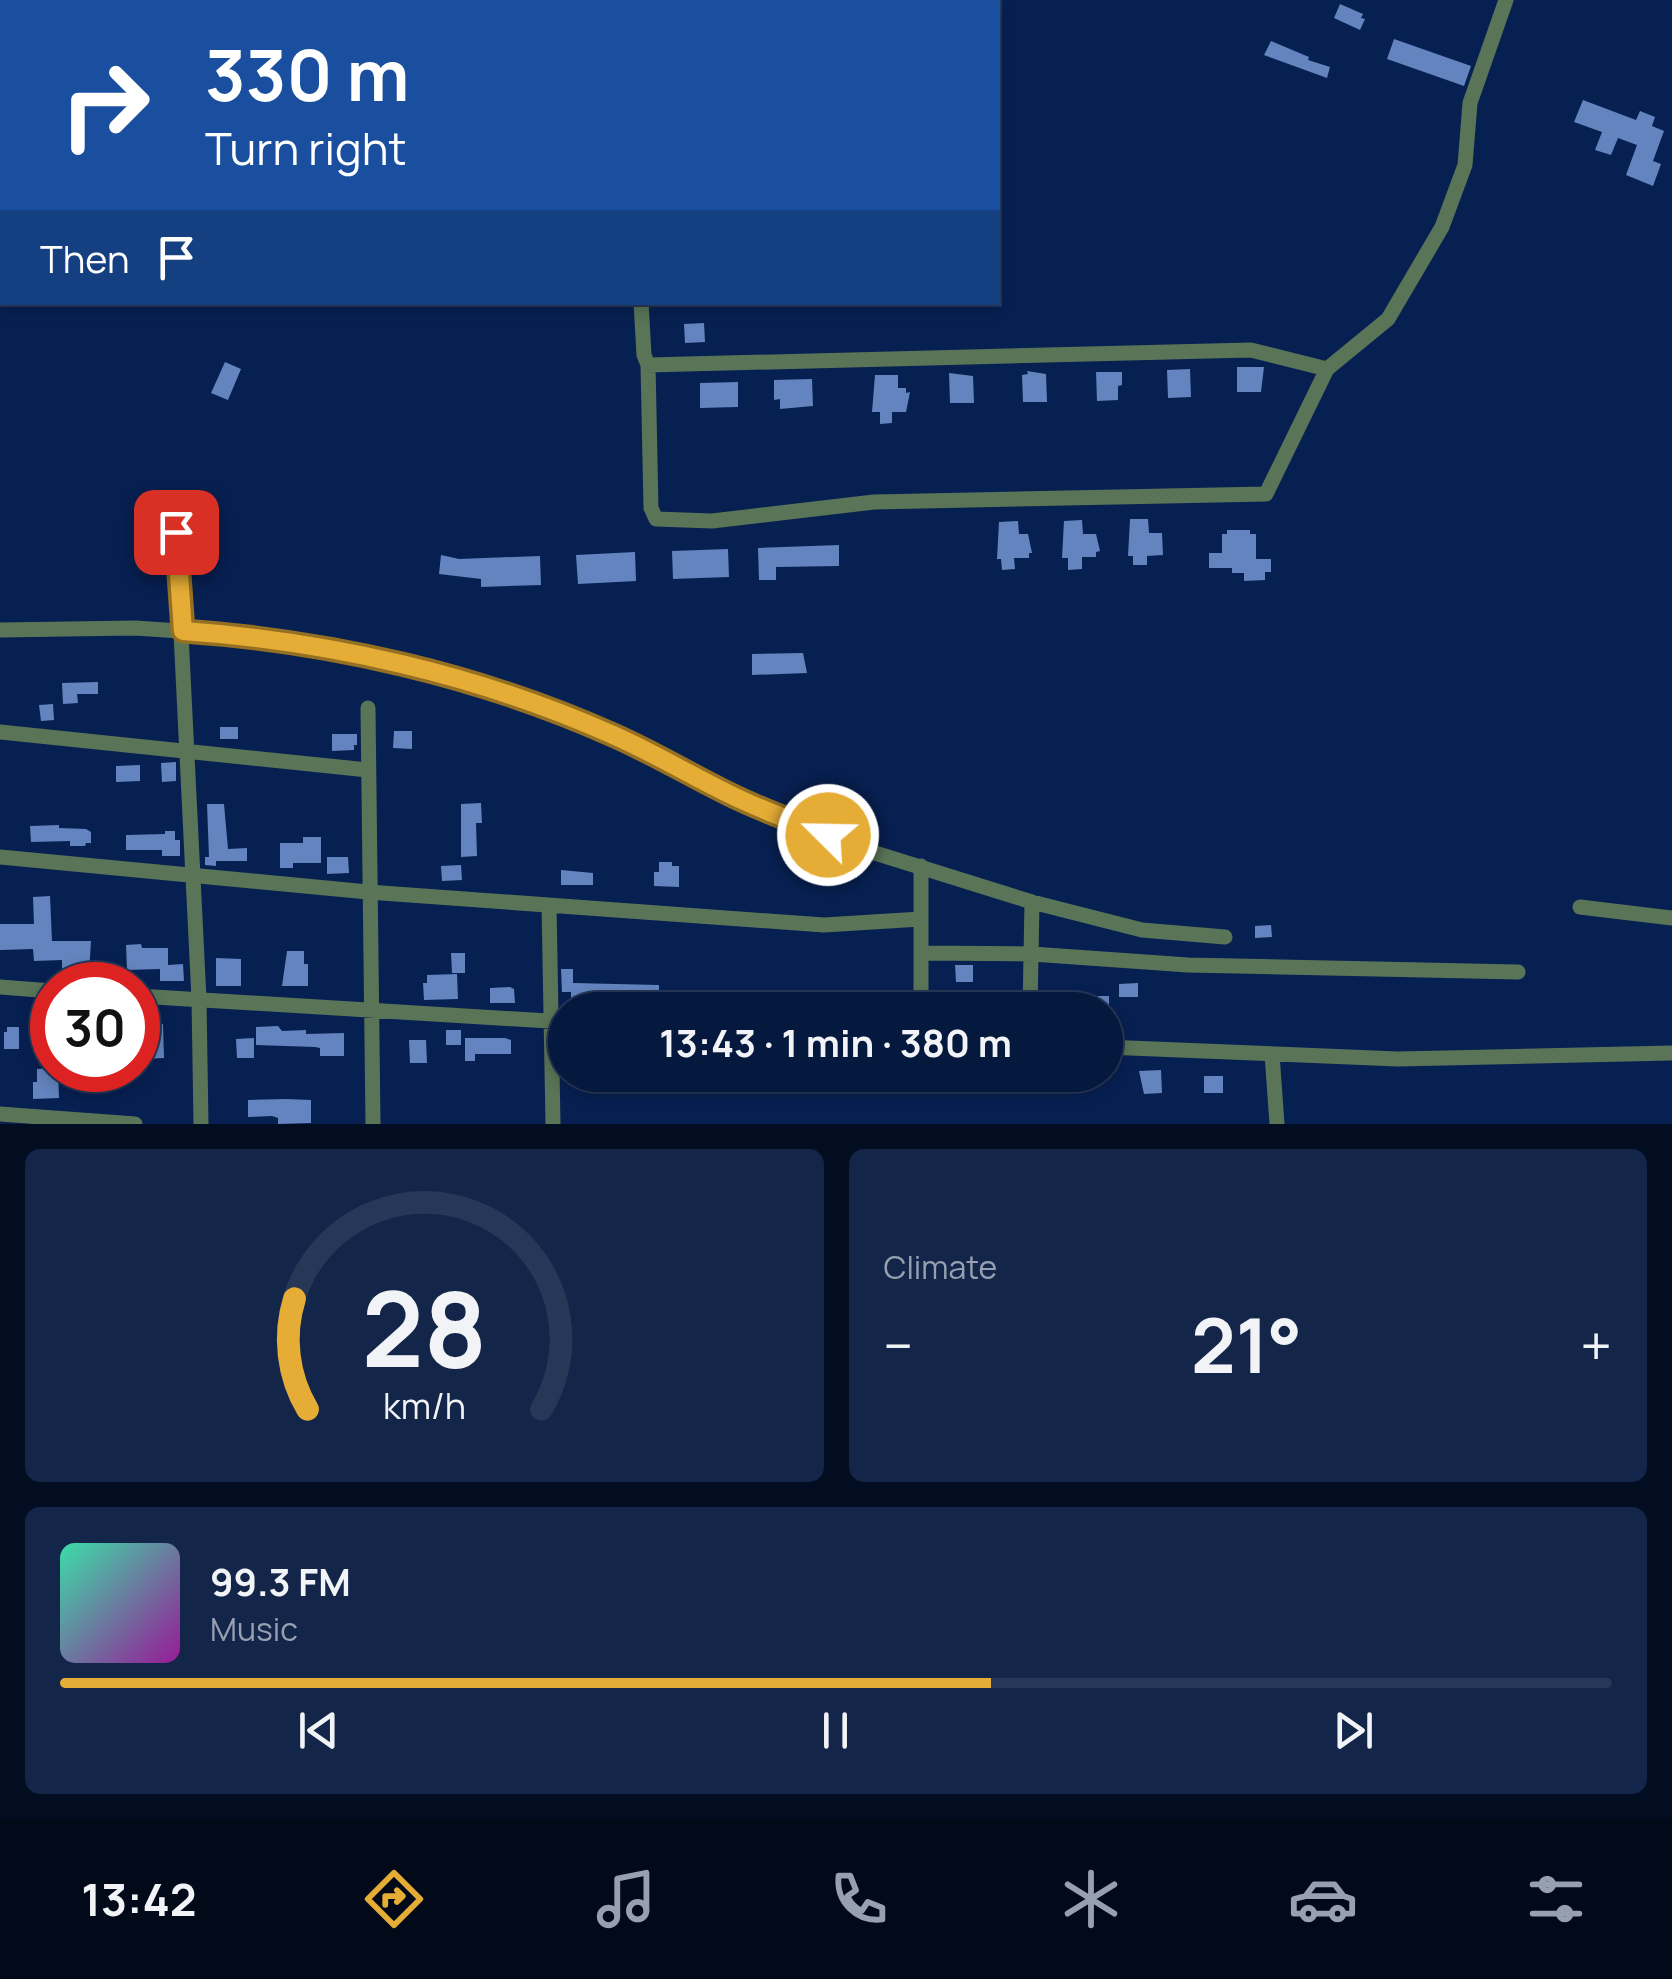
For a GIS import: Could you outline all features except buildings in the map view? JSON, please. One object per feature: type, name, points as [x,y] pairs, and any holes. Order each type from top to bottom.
[{"type":"street","points":[[642,305],[652,508],[656,519],[712,520],[874,502],[1266,494],[1327,369],[1388,319],[1442,227],[1466,165],[1470,103],[1506,0]]},
{"type":"street","points":[[648,366],[1250,350],[1327,369]]},
{"type":"street","points":[[176,532],[202,1124]]},
{"type":"street","points":[[0,630],[135,628],[255,636],[402,664],[516,698],[613,735],[734,796],[841,841],[1032,902],[1142,930],[1225,937]]},
{"type":"street","points":[[368,708],[373,1124]]},
{"type":"street","points":[[0,732],[368,770]]},
{"type":"street","points":[[0,857],[368,892],[824,925],[921,918]]},
{"type":"street","points":[[921,992],[922,866]]},
{"type":"street","points":[[1031,992],[1032,902]]},
{"type":"street","points":[[550,905],[552,992]]},
{"type":"street","points":[[1580,908],[1672,918]]},
{"type":"street","points":[[921,952],[1032,954],[1188,965],[1518,972]]},
{"type":"street","points":[[0,987],[30,989]]},
{"type":"street","points":[[160,997],[548,1021]]},
{"type":"street","points":[[1123,1048],[1398,1059],[1672,1053]]},
{"type":"street","points":[[1272,1054],[1276,1124]]},
{"type":"street","points":[[553,1124],[555,1092]]},
{"type":"street","points":[[0,1114],[136,1124]]},
{"type":"route","points":[[176,532],[183,631],[255,636],[402,664],[516,698],[613,735],[734,796],[828,835]]}]
